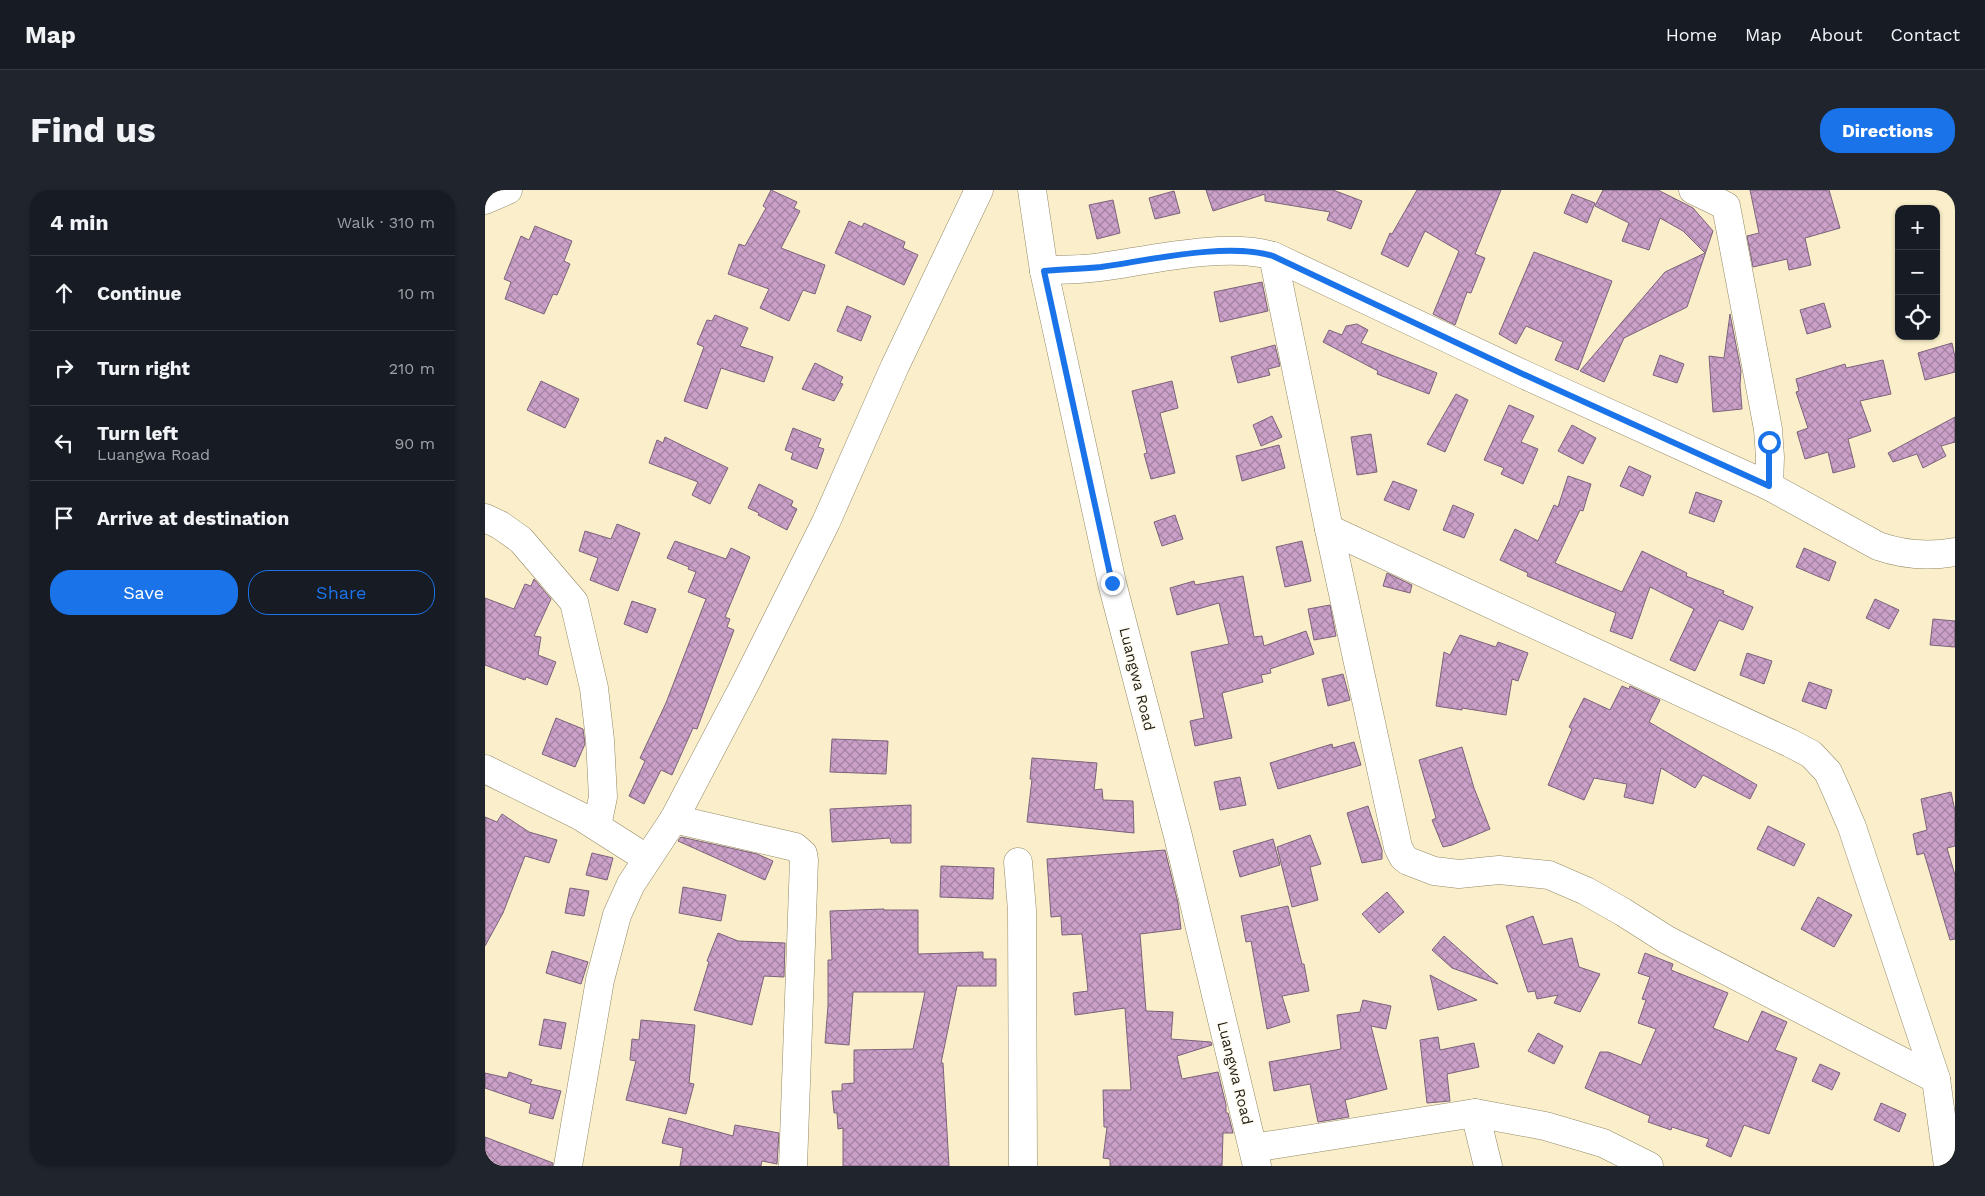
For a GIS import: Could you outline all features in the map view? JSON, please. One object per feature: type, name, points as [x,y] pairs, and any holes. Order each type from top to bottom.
[{"type":"street","points":[[485,200],[508,190]]},
{"type":"street","points":[[568,1166],[600,980],[617,915],[631,884],[646,858],[674,819],[746,682],[825,522],[895,366],[979,190]]},
{"type":"street","name":"Luangwa Road","points":[[1032,190],[1044,271],[1112,583],[1178,836],[1255,1157]]},
{"type":"street","points":[[1693,190],[1724,198],[1768,430],[1770,450],[1769,486]]},
{"type":"street","points":[[1044,271],[1098,267],[1214,252],[1259,252],[1273,256],[1525,375],[1769,486],[1878,546],[1897,552],[1918,555],[1937,555],[1955,552]]},
{"type":"street","points":[[1273,256],[1329,529],[1398,846],[1403,857],[1419,867],[1449,874],[1499,870],[1549,875],[1587,891],[1667,940],[1936,1079]]},
{"type":"street","points":[[485,518],[500,525],[521,540],[574,602],[594,688],[601,740],[603,797],[597,826]]},
{"type":"street","points":[[1329,529],[1811,754],[1828,772],[1852,827],[1936,1079],[1948,1166]]},
{"type":"street","points":[[485,769],[580,816],[646,858]]},
{"type":"street","points":[[674,819],[795,847],[803,854],[793,1166]]},
{"type":"street","points":[[1018,862],[1022,910],[1023,1166]]},
{"type":"street","points":[[1255,1157],[1475,1113],[1545,1126],[1603,1143],[1649,1166]]},
{"type":"street","points":[[1475,1113],[1488,1166]]},
{"type":"building","points":[[771,190],[797,202],[794,208],[800,211],[781,248],[825,265],[815,294],[803,290],[789,321],[760,308],[769,289],[728,274],[739,244],[745,246],[766,208],[763,206]]},
{"type":"building","points":[[1206,190],[1333,190],[1362,201],[1351,229],[1327,220],[1330,212],[1265,201],[1265,194],[1213,211]]},
{"type":"building","points":[[1417,190],[1501,190],[1475,254],[1485,258],[1471,293],[1467,292],[1455,325],[1433,314],[1459,251],[1425,231],[1408,267],[1381,254],[1390,233],[1392,234]]},
{"type":"building","points":[[1603,190],[1658,190],[1693,208],[1713,231],[1687,307],[1624,338],[1604,382],[1580,371],[1665,272],[1705,253],[1683,231],[1660,218],[1649,250],[1622,241],[1629,223],[1595,206]]},
{"type":"building","points":[[1750,190],[1829,190],[1840,228],[1805,238],[1811,265],[1789,270],[1787,259],[1753,267],[1747,236],[1759,233]]},
{"type":"building","points":[[1174,191],[1180,213],[1155,219],[1149,198]]},
{"type":"building","points":[[1572,194],[1595,203],[1587,223],[1564,213]]},
{"type":"building","points":[[1113,200],[1120,233],[1097,239],[1089,205]]},
{"type":"building","points":[[849,221],[862,227],[864,223],[905,242],[903,248],[918,255],[904,285],[835,253]]},
{"type":"building","points":[[535,226],[572,241],[564,261],[570,264],[557,295],[553,294],[544,314],[505,299],[511,282],[504,279],[521,236],[529,240]]},
{"type":"building","points":[[1534,252],[1612,281],[1578,370],[1555,360],[1563,342],[1526,326],[1516,344],[1499,334]]},
{"type":"building","points":[[1262,282],[1268,311],[1220,322],[1214,292]]},
{"type":"building","points":[[1824,303],[1831,327],[1807,334],[1800,310]]},
{"type":"building","points":[[847,306],[871,316],[861,341],[837,331]]},
{"type":"building","points":[[1730,314],[1741,371],[1742,409],[1713,412],[1709,356],[1724,358]]},
{"type":"building","points":[[715,315],[748,328],[740,346],[773,357],[764,382],[721,368],[707,409],[684,401],[704,347],[697,344],[707,320],[712,321]]},
{"type":"building","points":[[1357,324],[1368,330],[1361,343],[1437,373],[1429,394],[1377,374],[1378,371],[1323,342],[1329,330],[1342,335],[1346,326]]},
{"type":"building","points":[[1952,343],[1955,357],[1955,372],[1925,380],[1918,353]]},
{"type":"building","points":[[1275,345],[1280,366],[1268,369],[1270,375],[1238,383],[1231,357]]},
{"type":"building","points":[[1660,355],[1684,364],[1677,383],[1653,375]]},
{"type":"building","points":[[1883,360],[1891,394],[1860,401],[1871,431],[1848,439],[1855,467],[1833,473],[1828,452],[1805,459],[1797,432],[1808,428],[1796,392],[1799,391],[1796,379],[1845,364],[1846,368]]},
{"type":"building","points":[[815,363],[843,377],[840,383],[843,384],[834,401],[802,389]]},
{"type":"building","points":[[541,381],[579,399],[565,428],[527,410]]},
{"type":"building","points":[[1172,381],[1178,408],[1160,413],[1175,473],[1151,479],[1144,454],[1147,453],[1132,391]]},
{"type":"building","points":[[1456,394],[1468,400],[1445,452],[1427,444]]},
{"type":"building","points":[[1509,405],[1534,416],[1521,442],[1538,449],[1523,484],[1501,474],[1504,468],[1484,460]]},
{"type":"building","points":[[1272,416],[1282,437],[1261,446],[1253,425]]},
{"type":"building","points":[[1955,417],[1955,442],[1941,446],[1946,456],[1923,468],[1917,454],[1893,462],[1888,453]]},
{"type":"building","points":[[1572,425],[1596,438],[1583,464],[1558,451]]},
{"type":"building","points":[[793,428],[821,439],[818,447],[824,449],[817,469],[791,459],[793,453],[785,450]]},
{"type":"building","points":[[1371,434],[1377,472],[1357,475],[1351,437]]},
{"type":"building","points":[[665,437],[728,468],[710,504],[692,495],[698,482],[649,463],[657,440],[663,443]]},
{"type":"building","points":[[1279,445],[1285,468],[1242,481],[1236,456]]},
{"type":"building","points":[[1629,466],[1651,476],[1643,496],[1620,486]]},
{"type":"building","points":[[1568,476],[1591,484],[1583,511],[1580,510],[1555,563],[1622,592],[1642,551],[1687,573],[1686,576],[1724,591],[1723,594],[1753,607],[1743,630],[1719,620],[1695,671],[1670,660],[1694,609],[1650,587],[1632,639],[1610,631],[1616,613],[1527,576],[1528,573],[1500,560],[1515,529],[1538,541],[1554,505],[1558,507]]},
{"type":"building","points":[[1393,481],[1417,490],[1409,510],[1384,500]]},
{"type":"building","points":[[759,484],[793,501],[791,506],[797,509],[787,530],[748,508]]},
{"type":"building","points":[[1696,492],[1722,501],[1714,522],[1689,513]]},
{"type":"building","points":[[1453,505],[1474,514],[1464,538],[1443,530]]},
{"type":"building","points":[[1175,515],[1183,539],[1162,546],[1154,522]]},
{"type":"building","points":[[617,524],[640,533],[618,591],[590,580],[598,558],[579,551],[585,531],[611,539]]},
{"type":"building","points":[[675,541],[726,559],[731,548],[750,557],[725,617],[730,619],[727,627],[734,630],[697,729],[693,728],[672,775],[661,770],[644,804],[629,796],[645,761],[640,758],[666,703],[706,599],[688,592],[696,572],[667,558]]},
{"type":"building","points":[[1302,541],[1311,581],[1285,587],[1276,547]]},
{"type":"building","points":[[1804,548],[1836,562],[1829,581],[1796,567]]},
{"type":"building","points":[[1387,573],[1412,585],[1410,593],[1383,586]]},
{"type":"building","points":[[1243,576],[1254,637],[1262,636],[1264,646],[1306,631],[1314,654],[1270,669],[1271,673],[1261,675],[1263,682],[1222,693],[1232,738],[1195,746],[1190,721],[1204,718],[1191,652],[1229,644],[1219,603],[1177,615],[1170,588],[1194,581],[1195,585]]},
{"type":"building","points":[[534,579],[551,599],[534,636],[541,637],[538,655],[556,662],[547,685],[526,677],[525,680],[485,665],[485,598],[514,609],[525,584],[531,586]]},
{"type":"building","points":[[1875,599],[1899,610],[1889,629],[1866,618]]},
{"type":"building","points":[[632,601],[656,609],[647,633],[624,624]]},
{"type":"building","points":[[1330,605],[1336,636],[1314,640],[1308,609]]},
{"type":"building","points":[[1933,619],[1955,621],[1955,647],[1930,645]]},
{"type":"building","points":[[1460,635],[1496,647],[1498,642],[1528,653],[1518,681],[1512,679],[1506,715],[1436,706],[1444,652],[1450,655]]},
{"type":"building","points":[[1747,653],[1772,661],[1764,684],[1740,675]]},
{"type":"building","points":[[1343,674],[1350,700],[1328,706],[1322,679]]},
{"type":"building","points":[[1809,682],[1832,690],[1826,709],[1802,701]]},
{"type":"building","points":[[1622,686],[1629,689],[1630,686],[1660,700],[1649,722],[1757,785],[1750,799],[1703,775],[1695,788],[1661,768],[1653,804],[1624,797],[1627,784],[1594,778],[1584,800],[1548,785],[1572,729],[1569,727],[1584,698],[1610,710]]},
{"type":"building","points":[[556,718],[583,729],[585,744],[575,767],[542,754]]},
{"type":"building","points":[[832,739],[888,741],[886,774],[830,772]]},
{"type":"building","points":[[1354,742],[1361,765],[1278,789],[1270,763],[1332,744],[1333,748]]},
{"type":"building","points":[[1462,747],[1474,788],[1490,829],[1443,847],[1432,820],[1436,818],[1419,760]]},
{"type":"building","points":[[1032,758],[1097,763],[1094,790],[1102,789],[1103,800],[1133,801],[1134,833],[1027,822],[1032,779],[1030,779]]},
{"type":"building","points":[[1240,777],[1246,805],[1220,810],[1214,782]]},
{"type":"building","points":[[1951,792],[1955,811],[1955,846],[1947,848],[1955,875],[1955,939],[1950,940],[1924,853],[1917,855],[1913,834],[1927,830],[1921,799]]},
{"type":"building","points":[[911,805],[911,843],[891,843],[890,838],[832,842],[830,809]]},
{"type":"building","points":[[1368,806],[1382,850],[1382,859],[1362,863],[1347,813]]},
{"type":"building","points":[[502,814],[529,832],[557,840],[549,863],[525,856],[503,913],[485,946],[485,817],[497,822]]},
{"type":"building","points":[[1768,826],[1805,844],[1794,866],[1757,849]]},
{"type":"building","points":[[1310,835],[1321,864],[1310,867],[1318,900],[1292,907],[1277,847]]},
{"type":"building","points":[[681,837],[757,854],[773,861],[765,880],[678,841]]},
{"type":"building","points":[[1273,839],[1280,865],[1240,877],[1233,851]]},
{"type":"building","points":[[1165,850],[1178,903],[1181,929],[1140,934],[1146,1011],[1173,1012],[1171,1039],[1211,1042],[1212,1045],[1177,1056],[1182,1079],[1218,1072],[1226,1105],[1226,1113],[1228,1113],[1233,1133],[1223,1133],[1222,1166],[1110,1166],[1110,1159],[1103,1158],[1107,1127],[1104,1127],[1103,1090],[1131,1090],[1125,1008],[1075,1015],[1073,993],[1088,991],[1082,934],[1062,935],[1061,916],[1051,917],[1047,859]]},
{"type":"building","points":[[592,853],[613,858],[607,880],[586,875]]},
{"type":"building","points":[[941,866],[994,868],[993,899],[940,897]]},
{"type":"building","points":[[683,887],[726,895],[721,921],[679,913]]},
{"type":"building","points":[[570,888],[589,891],[584,916],[565,913]]},
{"type":"building","points":[[1387,892],[1404,912],[1379,933],[1362,914]]},
{"type":"building","points":[[1818,897],[1852,915],[1834,947],[1801,929]]},
{"type":"building","points":[[1288,906],[1302,964],[1304,964],[1309,991],[1282,996],[1290,1022],[1267,1029],[1251,941],[1246,942],[1241,916]]},
{"type":"building","points":[[918,910],[918,954],[983,952],[983,959],[996,959],[996,986],[957,986],[941,1063],[943,1063],[949,1166],[843,1166],[843,1128],[838,1129],[837,1113],[834,1113],[832,1091],[842,1091],[842,1084],[854,1083],[854,1050],[913,1049],[925,992],[853,992],[849,1045],[825,1043],[828,1006],[828,960],[832,960],[830,911]]},
{"type":"building","points":[[1533,916],[1543,945],[1572,938],[1579,967],[1600,974],[1580,1012],[1554,1003],[1558,995],[1537,999],[1535,991],[1528,992],[1506,926]]},
{"type":"building","points":[[718,933],[738,941],[785,943],[784,977],[764,976],[752,1025],[694,1010],[709,962],[707,961]]},
{"type":"building","points":[[1444,936],[1498,984],[1452,968],[1432,950]]},
{"type":"building","points":[[552,951],[588,962],[581,984],[546,973]]},
{"type":"building","points":[[1645,953],[1673,964],[1671,970],[1728,993],[1713,1028],[1748,1042],[1762,1011],[1787,1022],[1775,1050],[1797,1058],[1769,1134],[1744,1125],[1731,1157],[1706,1146],[1709,1139],[1672,1127],[1671,1130],[1648,1122],[1650,1116],[1585,1088],[1600,1052],[1608,1052],[1641,1065],[1656,1029],[1638,1023],[1646,1000],[1642,999],[1650,977],[1638,973]]},
{"type":"building","points":[[1430,975],[1477,1000],[1438,1010]]},
{"type":"building","points":[[1363,1000],[1391,1006],[1386,1029],[1371,1026],[1387,1089],[1345,1100],[1349,1117],[1318,1122],[1310,1084],[1274,1091],[1269,1062],[1341,1049],[1337,1015],[1360,1012]]},
{"type":"building","points":[[544,1019],[566,1023],[561,1049],[539,1045]]},
{"type":"building","points":[[641,1020],[695,1025],[689,1083],[694,1084],[686,1114],[626,1100],[636,1061],[630,1060],[632,1039],[639,1040]]},
{"type":"building","points":[[1538,1033],[1563,1046],[1554,1064],[1528,1051]]},
{"type":"building","points":[[1438,1037],[1440,1050],[1474,1043],[1479,1067],[1447,1074],[1450,1101],[1427,1103],[1420,1040]]},
{"type":"building","points":[[1820,1064],[1840,1073],[1832,1090],[1812,1081]]},
{"type":"building","points":[[509,1072],[532,1080],[530,1084],[561,1091],[553,1119],[529,1113],[531,1104],[485,1088],[485,1073],[507,1078]]},
{"type":"building","points":[[1881,1103],[1906,1114],[1899,1132],[1874,1120]]},
{"type":"building","points":[[669,1118],[733,1136],[735,1125],[779,1133],[777,1164],[762,1161],[761,1166],[680,1166],[683,1148],[662,1143]]},
{"type":"building","points":[[485,1137],[553,1163],[553,1166],[485,1166]]},
{"type":"route","points":[[1112,583],[1044,271],[1098,267],[1214,252],[1259,252],[1273,256],[1525,375],[1769,486],[1769,442]]}]
